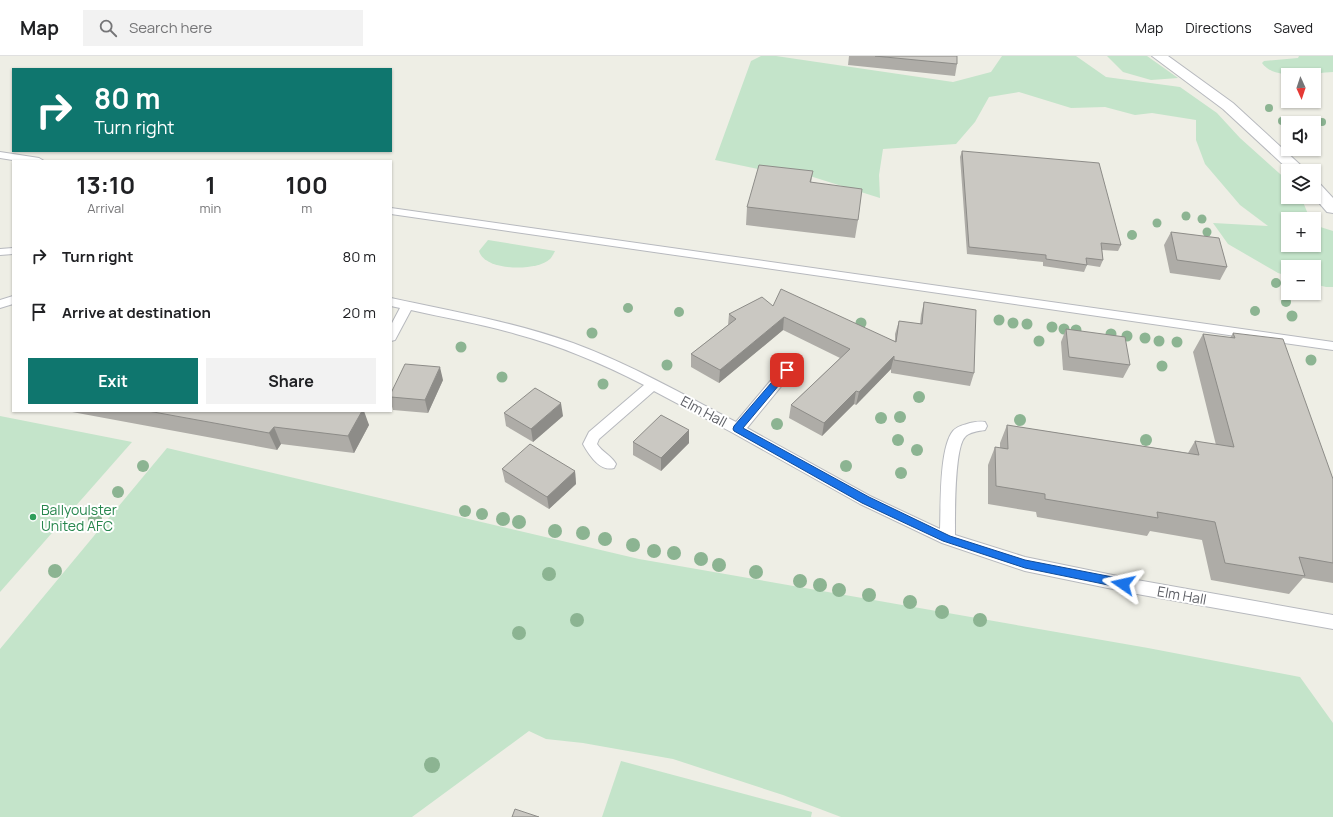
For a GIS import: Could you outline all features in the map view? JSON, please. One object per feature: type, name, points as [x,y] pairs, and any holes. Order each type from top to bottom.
[{"type":"street","points":[[1159,56],[1228,106],[1291,164]]},
{"type":"street","points":[[1321,195],[1333,208]]},
{"type":"lane","points":[[0,155],[32,160]]},
{"type":"lane","points":[[392,211],[1333,346]]},
{"type":"lane","points":[[0,252],[12,251]]},
{"type":"lane","points":[[0,304],[12,300]]},
{"type":"lane","name":"Elm Hall","points":[[392,302],[518,330],[568,346],[616,364],[738,429],[865,500],[947,539],[1025,564],[1333,622]]},
{"type":"lane","points":[[392,335],[408,305]]},
{"type":"lane","points":[[738,429],[787,370]]},
{"type":"lane","points":[[610,464],[595,452],[590,444],[594,436],[654,384]]},
{"type":"lane","points":[[947,539],[951,463],[954,442],[958,434],[967,429],[980,426]]},
{"type":"green space","points":[[761,56],[776,56],[953,82],[991,72],[1002,56],[1076,56],[1106,77],[1180,87],[1217,113],[1240,138],[1281,175],[1281,204],[1304,204],[1307,212],[1281,212],[1281,252],[1321,252],[1321,227],[1333,231],[1333,287],[1321,286],[1321,260],[1281,260],[1281,274],[1228,244],[1213,223],[1268,226],[1240,205],[1205,164],[1196,140],[1196,120],[1152,113],[1135,115],[1105,107],[1071,108],[1019,92],[989,97],[975,122],[956,144],[883,149],[879,175],[880,198],[813,177],[786,175],[715,160],[751,61]]},
{"type":"green space","points":[[1107,56],[1147,56],[1178,78],[1151,80],[1123,72]]},
{"type":"green space","points":[[1299,56],[1333,56],[1333,72],[1321,73],[1321,68],[1281,68],[1281,73],[1268,69],[1262,63],[1264,61],[1298,58]]},
{"type":"green space","points":[[488,240],[555,251],[550,259],[534,266],[500,266],[490,263],[483,258],[479,251]]},
{"type":"green space","name":"Ballyoulster United AFC","points":[[0,416],[132,442],[0,592]]},
{"type":"green space","points":[[167,448],[639,559],[1148,648],[1300,677],[1333,723],[1333,817],[841,817],[783,795],[673,759],[583,743],[546,739],[529,731],[412,817],[0,817],[0,649]]},
{"type":"green space","points":[[621,761],[812,812],[811,817],[602,817]]},
{"type":"building","points":[[875,56],[957,56],[957,64]]},
{"type":"building","points":[[962,151],[1099,163],[1121,245],[1101,243],[1103,260],[1086,258],[1087,265],[1046,259],[1046,255],[969,247]]},
{"type":"building","points":[[759,165],[813,171],[810,182],[862,189],[858,220],[747,207]]},
{"type":"building","points":[[1171,232],[1219,238],[1227,267],[1177,260]]},
{"type":"building","points":[[781,289],[896,342],[899,321],[922,324],[924,302],[976,310],[974,373],[894,360],[894,356],[859,392],[856,391],[824,423],[791,405],[850,349],[784,317],[720,370],[691,354],[736,319],[729,314],[762,297],[773,306]]},
{"type":"building","points":[[1066,329],[1125,337],[1130,365],[1069,357]]},
{"type":"building","points":[[1233,333],[1283,339],[1333,479],[1333,563],[1299,557],[1305,576],[1225,563],[1215,522],[1157,512],[1158,518],[1045,499],[1045,494],[996,486],[995,447],[1008,449],[1007,425],[1199,455],[1195,441],[1234,447],[1203,334],[1235,338]]},
{"type":"building","points":[[405,364],[440,367],[425,400],[392,397],[392,391]]},
{"type":"building","points":[[535,388],[561,403],[531,429],[504,413]]},
{"type":"building","points":[[154,412],[361,412],[348,436],[274,427],[269,433]]},
{"type":"building","points":[[661,415],[689,430],[661,458],[633,442]]},
{"type":"building","points":[[530,444],[575,471],[547,497],[502,469]]},
{"type":"building","points":[[515,809],[539,817],[512,817]]},
{"type":"place","name":"Ballyoulster United AFC","points":[[33,517]]},
{"type":"route","points":[[787,370],[738,429],[865,500],[947,539],[1025,564],[1123,584]]}]
